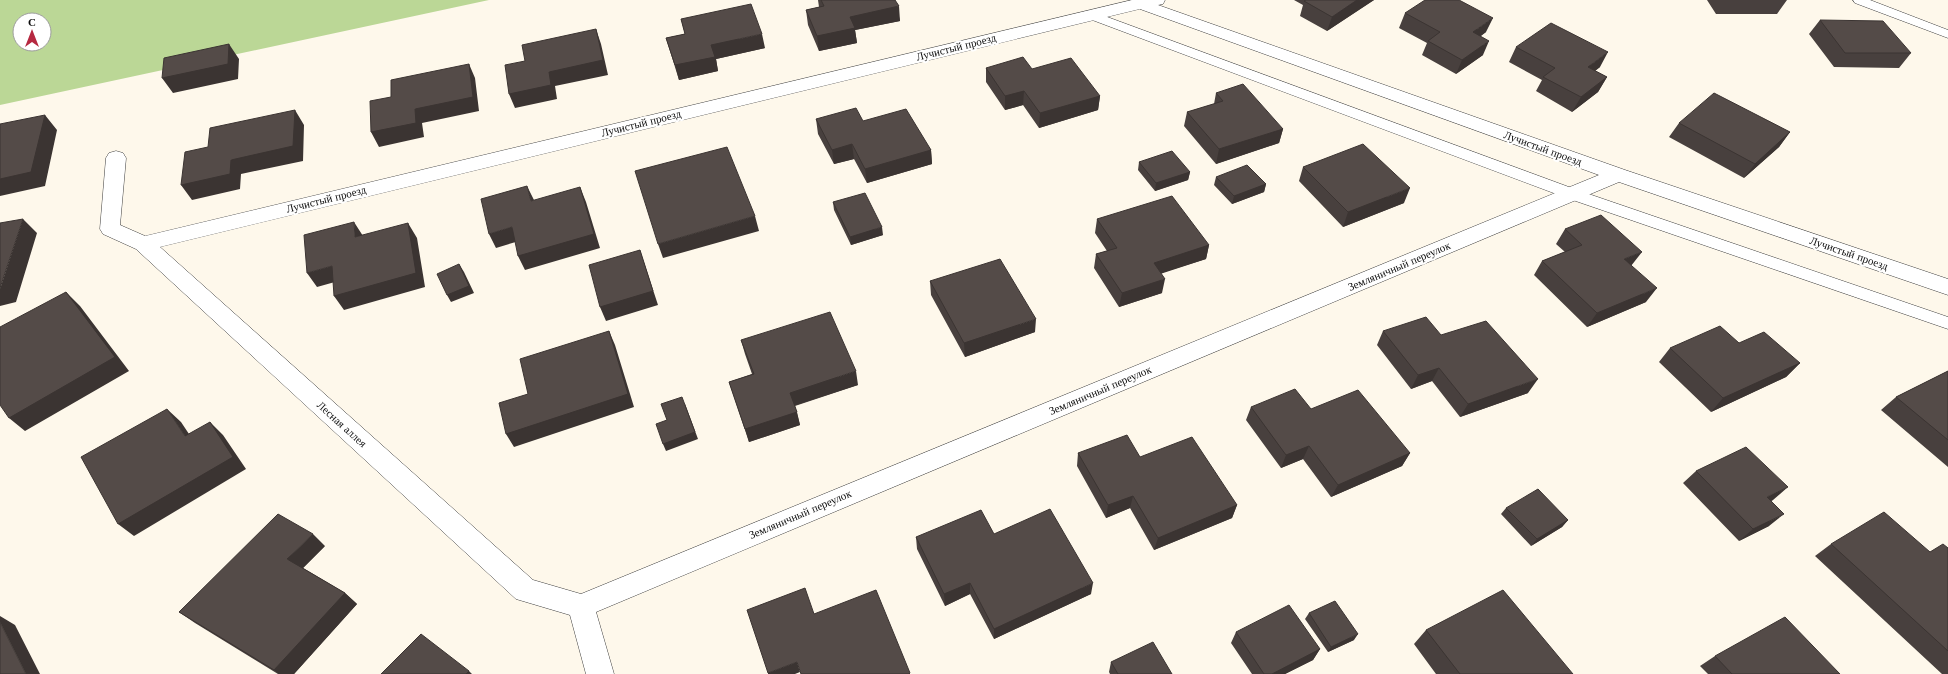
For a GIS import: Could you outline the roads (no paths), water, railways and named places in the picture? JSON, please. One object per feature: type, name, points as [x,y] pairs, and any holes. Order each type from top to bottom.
[{"type":"street","name":"Лучистый проезд","points":[[143,244],[1091,15],[1142,1],[1618,175],[1948,287]]},
{"type":"street","name":"Лесная аллея","points":[[116,158],[110,229],[143,244],[525,590],[581,606]]},
{"type":"street","name":"Земляничный переулок","points":[[581,606],[1618,175]]},
{"type":"street","points":[[581,606],[600,674]]},
{"type":"lane","points":[[1859,0],[1948,34]]},
{"type":"lane","points":[[1091,15],[1572,194],[1948,323]]}]
